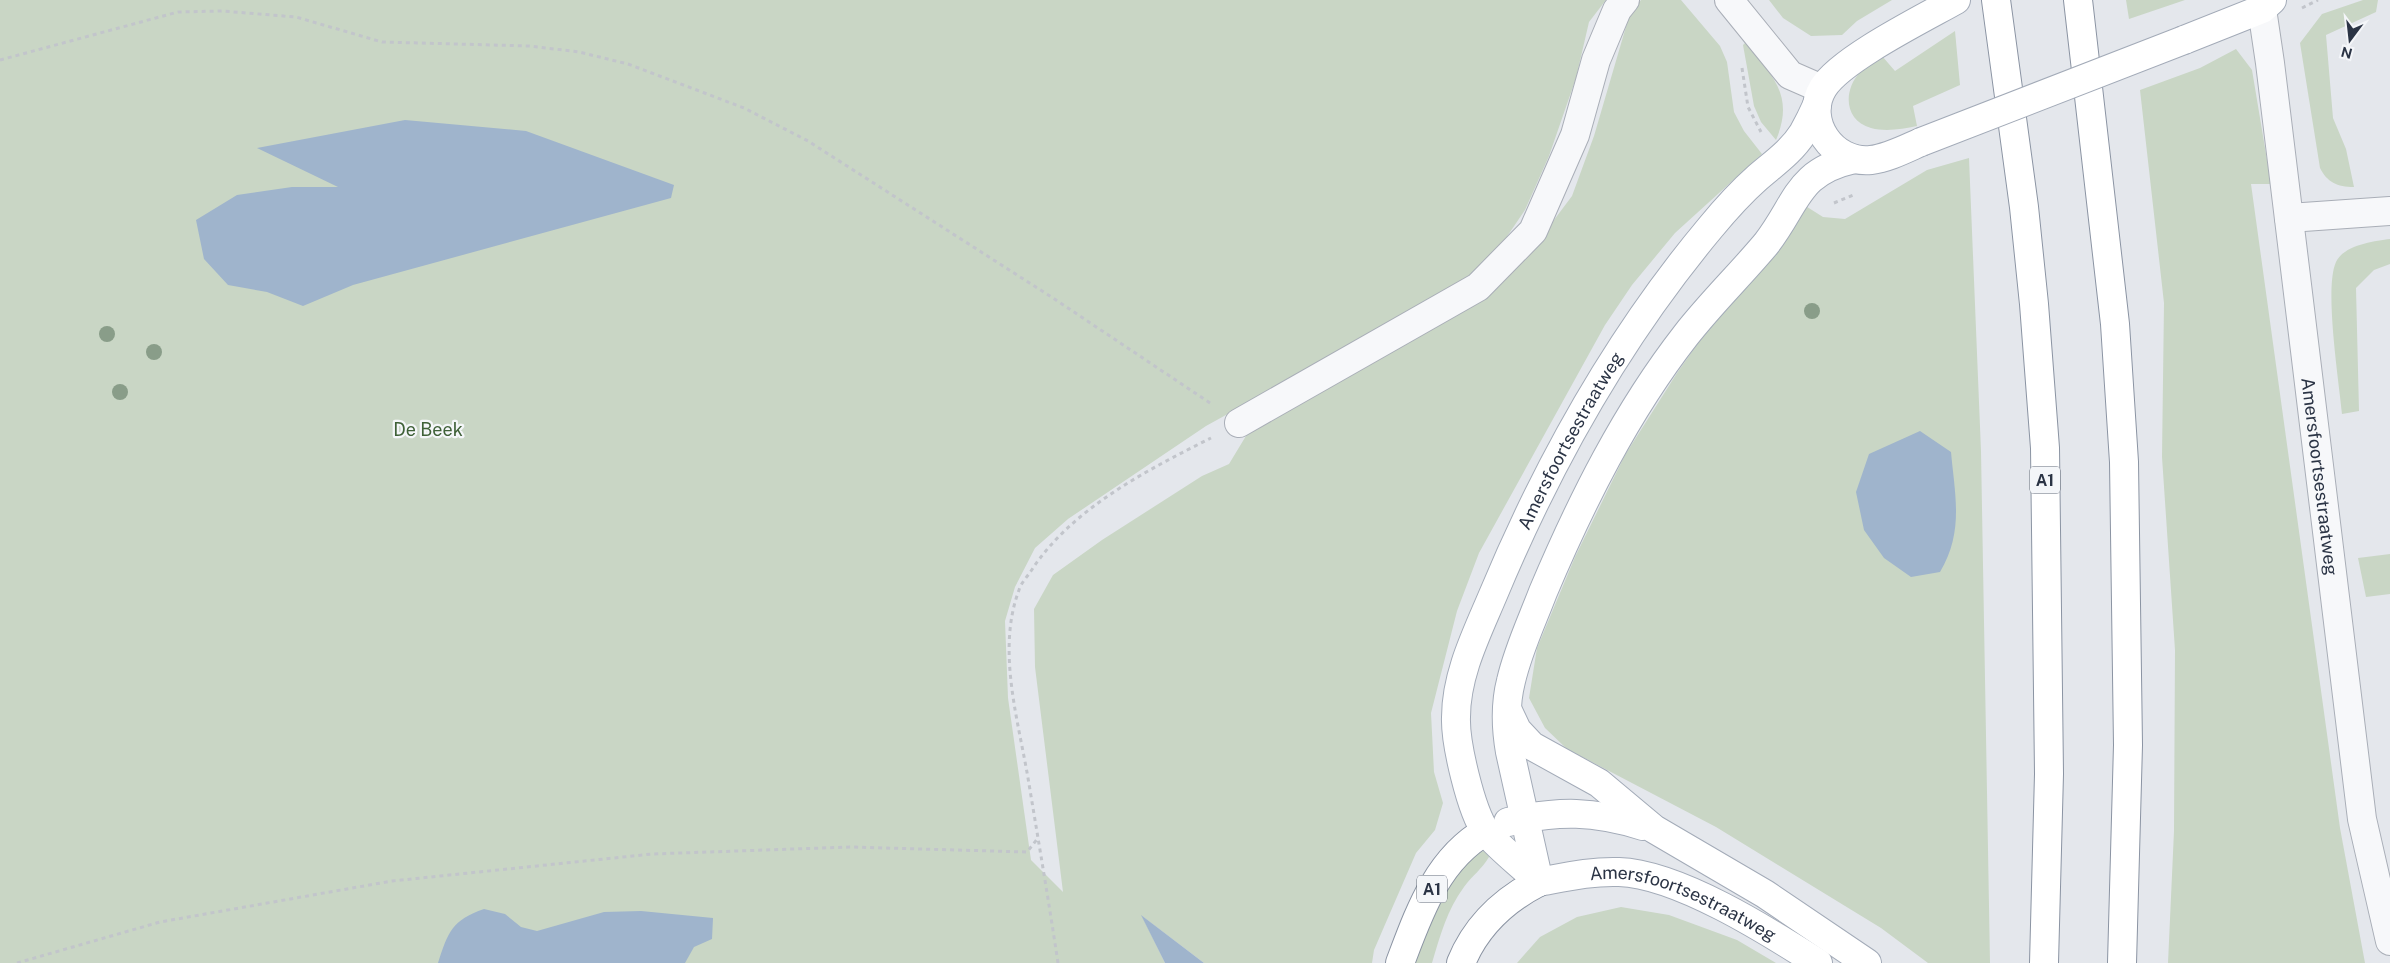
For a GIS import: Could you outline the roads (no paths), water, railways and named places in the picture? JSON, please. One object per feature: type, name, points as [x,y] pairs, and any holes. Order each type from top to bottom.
[{"type":"main road","name":"Amersfoortsestraatweg","points":[[1818,963],[1698,895],[1660,880],[1620,872],[1579,874],[1540,882],[1486,831],[1469,791],[1460,755],[1456,717],[1468,657],[1516,540],[1572,431],[1614,357],[1710,227],[1756,178],[1782,158],[1802,134],[1820,97],[1840,71],[1906,28],[1956,0]]},
{"type":"main road","name":"A1","points":[[1996,0],[2024,206],[2045,448],[2049,774],[2044,963]]},
{"type":"main road","points":[[2078,0],[2115,324],[2124,462],[2128,745],[2122,963]]},
{"type":"main road","points":[[1820,97],[1819,127],[1824,137],[1840,153],[1854,159],[1870,160],[1899,152],[2184,40],[2267,5]]},
{"type":"main road","points":[[1462,963],[1467,950],[1483,925],[1509,900],[1540,882],[1507,733],[1510,682],[1528,630],[1569,533],[1621,432],[1686,335],[1767,242],[1803,185],[1826,168],[1854,159]]},
{"type":"main road","name":"Amersfoortsestraatweg","points":[[1508,710],[1517,730],[1532,746],[1599,783],[1654,830],[1765,894],[1866,963]]},
{"type":"main road","name":"Amersfoortsestraatweg","points":[[1486,831],[1502,824],[1525,818],[1561,814],[1610,816],[1654,830]]},
{"type":"main road","name":"A1","points":[[1400,963],[1422,906],[1450,860],[1473,838],[1486,831]]},
{"type":"street","points":[[1239,423],[1478,287],[1533,231],[1575,135],[1596,60],[1616,10],[1625,0]]},
{"type":"street","points":[[1729,0],[1790,75],[1820,97]]},
{"type":"street","name":"Amersfoortsestraatweg","points":[[2267,5],[2289,218],[2362,819],[2390,941]]},
{"type":"street","points":[[2289,218],[2390,211]]},
{"type":"water","points":[[405,120],[526,131],[674,185],[671,198],[353,285],[303,306],[267,292],[228,285],[204,259],[196,220],[237,195],[292,187],[338,187],[257,148]]},
{"type":"water","points":[[1920,431],[1951,452],[1956,514],[1952,543],[1948,557],[1940,572],[1911,577],[1884,558],[1864,530],[1856,492],[1869,454]]},
{"type":"water","points":[[484,909],[505,914],[521,927],[537,931],[604,912],[641,911],[713,918],[712,939],[694,947],[685,963],[438,963],[449,935],[458,923],[473,913]]},
{"type":"water","points":[[1141,915],[1204,963],[1165,963]]},
{"type":"park label","name":"De Beek","points":[[428,429]]}]
